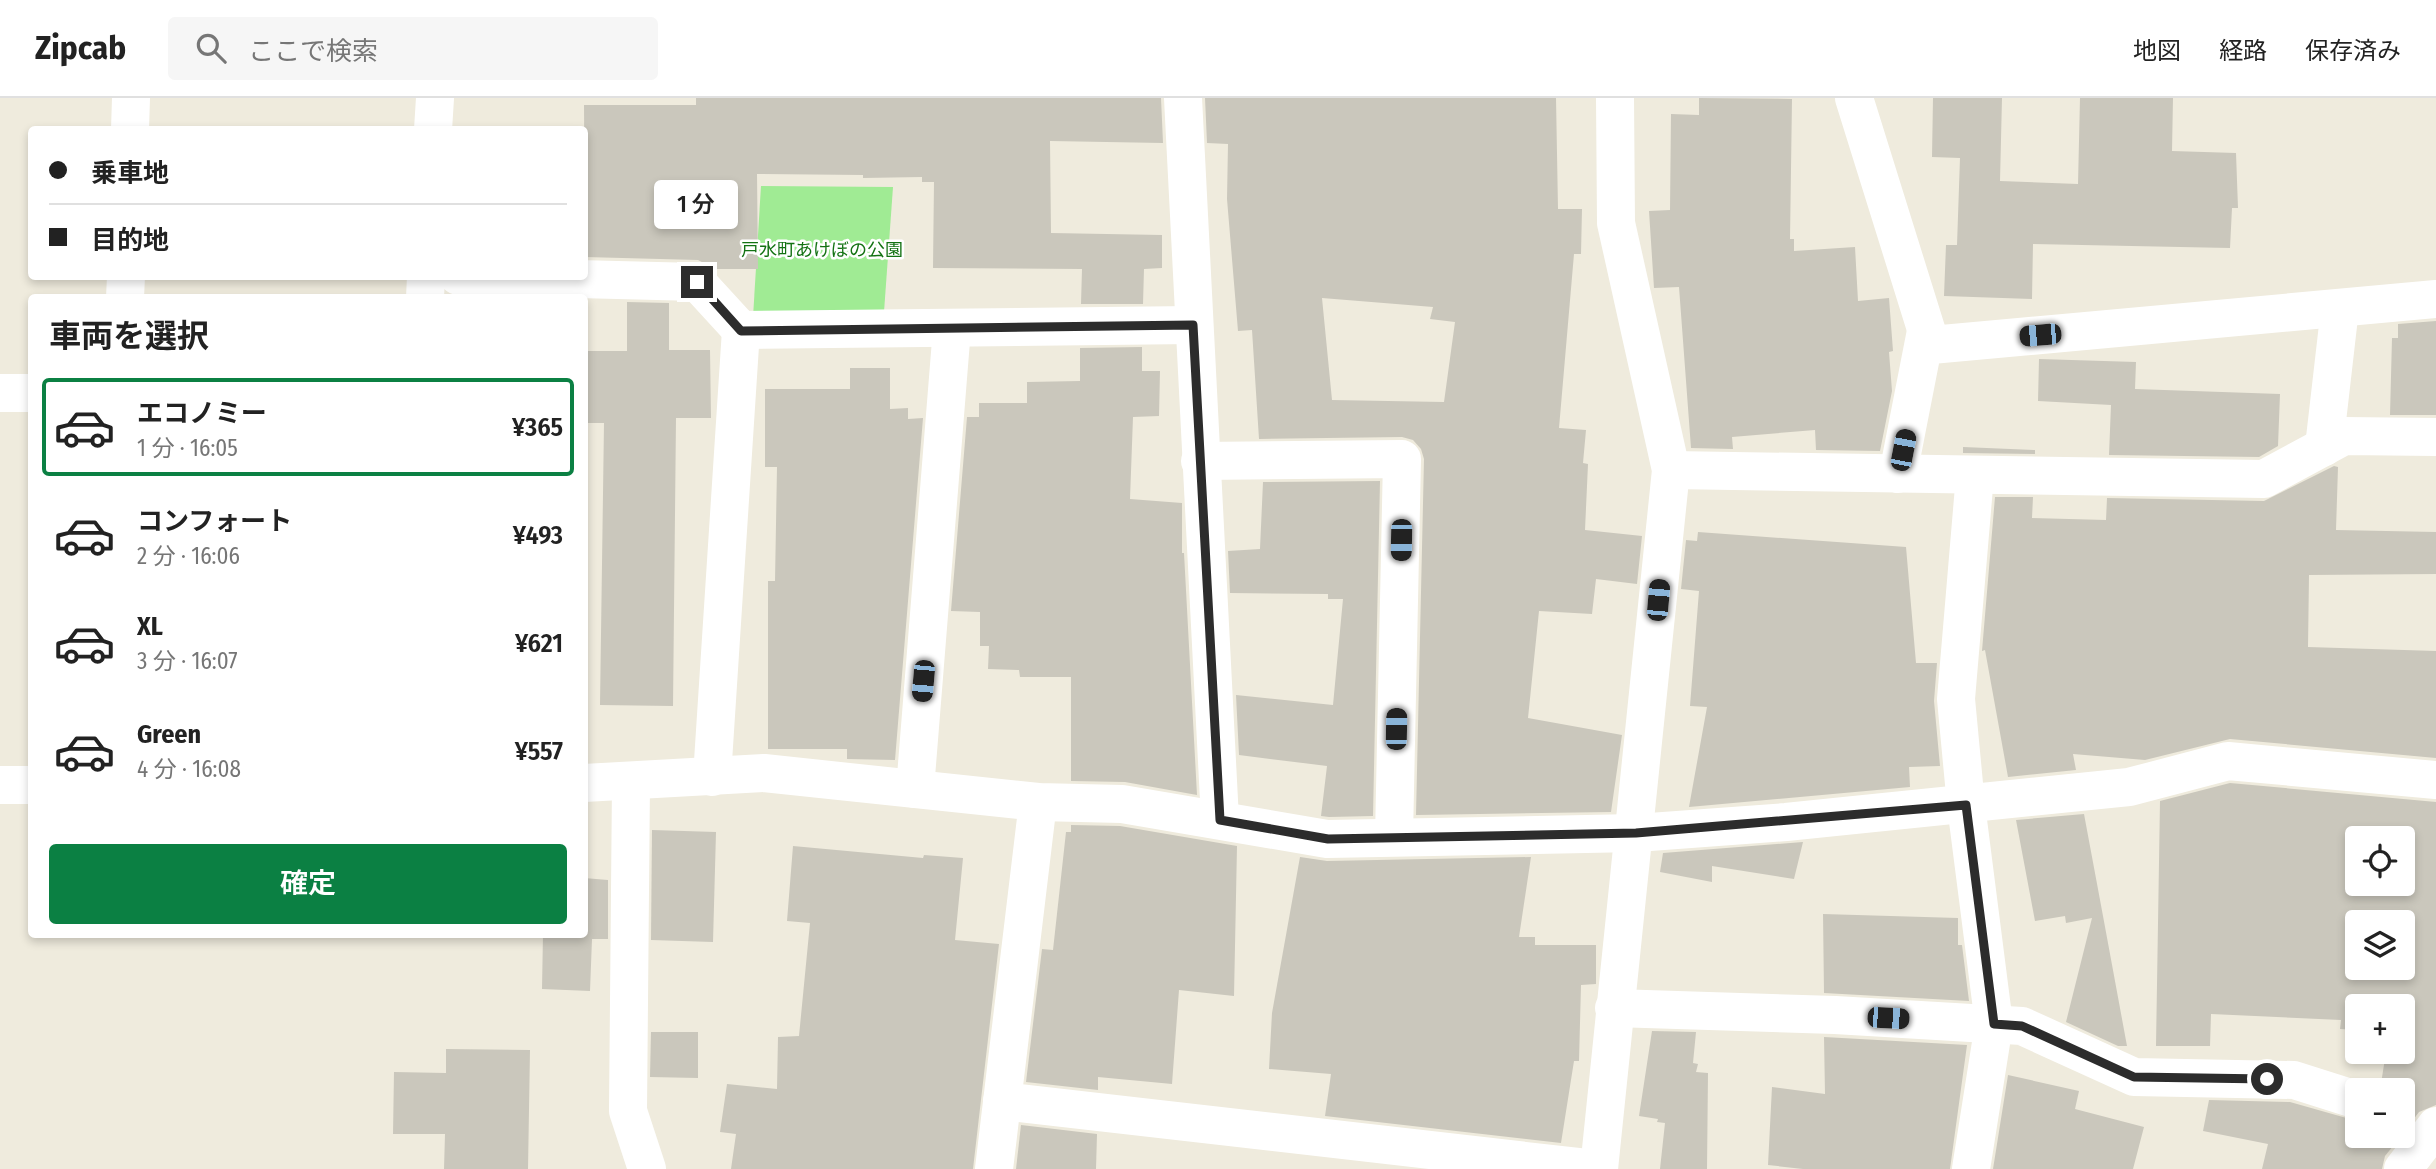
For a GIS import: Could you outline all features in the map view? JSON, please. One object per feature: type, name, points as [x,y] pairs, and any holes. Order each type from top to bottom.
[{"type":"street","points":[[130,126],[131,98]]},
{"type":"street","points":[[433,126],[435,98]]},
{"type":"street","points":[[1184,98],[1193,325],[1220,820]]},
{"type":"street","points":[[1002,1101],[1597,1169],[1636,833],[1671,470],[1616,223],[1615,98]]},
{"type":"street","points":[[1854,98],[1931,345],[2436,299]]},
{"type":"street","points":[[588,279],[697,282],[741,331],[712,777]]},
{"type":"street","points":[[2324,447],[2340,308]]},
{"type":"street","points":[[741,331],[1193,325]]},
{"type":"street","points":[[915,789],[952,328]]},
{"type":"street","points":[[1898,474],[1926,331]]},
{"type":"street","points":[[0,393],[28,393]]},
{"type":"street","points":[[1671,470],[2264,479],[2344,436],[2436,437]]},
{"type":"street","points":[[1200,461],[1402,459],[1394,837]]},
{"type":"street","points":[[1971,1169],[1994,1024],[1966,805],[1956,699],[1975,475]]},
{"type":"street","points":[[588,783],[764,773],[1038,802],[1122,804],[1328,839],[1636,833],[1966,805],[2129,788],[2228,761],[2436,780]]},
{"type":"street","points":[[631,782],[628,1111],[647,1169]]},
{"type":"street","points":[[0,785],[28,785]]},
{"type":"street","points":[[994,1169],[1038,802]]},
{"type":"street","points":[[1614,1008],[1835,1015],[2022,1026],[2134,1077],[2294,1080],[2345,1096]]},
{"type":"street","points":[[2403,1169],[2436,1126],[2415,1119]]},
{"type":"green space","name":"戸水町あけぼの公園","points":[[761,186],[893,187],[884,312],[753,317]]},
{"type":"building","points":[[696,98],[1161,98],[1163,143],[1050,141],[1051,233],[1162,235],[1162,268],[1144,269],[1143,304],[1081,304],[1082,269],[933,268],[934,182],[922,182],[922,177],[863,178],[863,175],[757,174],[758,269],[715,269],[698,260],[588,257],[588,126],[584,126],[584,105],[696,105]]},
{"type":"building","points":[[1205,98],[1556,98],[1558,209],[1582,209],[1581,254],[1574,254],[1559,428],[1586,430],[1583,463],[1588,464],[1585,530],[1642,536],[1637,584],[1596,579],[1592,614],[1539,611],[1528,718],[1622,735],[1611,812],[1416,815],[1424,459],[1421,449],[1413,440],[1402,437],[1259,439],[1252,330],[1238,331],[1227,199],[1228,144],[1207,143]],"holes":[[[1322,298],[1433,307],[1430,319],[1455,322],[1444,402],[1332,400]]]},
{"type":"building","points":[[1699,98],[1792,99],[1790,239],[1794,239],[1794,251],[1855,247],[1858,301],[1889,298],[1893,351],[1889,352],[1892,391],[1880,451],[1816,450],[1815,430],[1732,437],[1733,449],[1691,448],[1679,287],[1654,288],[1649,211],[1670,210],[1671,114],[1699,115]]},
{"type":"building","points":[[1933,98],[2002,98],[2000,181],[2078,184],[2080,98],[2173,98],[2172,151],[2236,153],[2238,208],[2232,208],[2230,248],[2033,244],[2032,299],[1944,296],[1946,245],[1957,245],[1960,158],[1932,157]]},
{"type":"building","points":[[627,302],[669,303],[669,350],[710,350],[711,418],[676,418],[673,706],[600,705],[604,423],[588,423],[588,351],[627,351]]},
{"type":"building","points":[[2436,321],[2436,415],[2390,415],[2392,338],[2398,338],[2398,324]]},
{"type":"building","points":[[1142,347],[1142,371],[1160,371],[1159,416],[1133,417],[1130,499],[1182,503],[1182,553],[1197,795],[1125,782],[1071,781],[1071,677],[1020,677],[1019,670],[988,669],[989,646],[980,646],[980,612],[951,611],[967,417],[979,417],[979,403],[1027,403],[1027,382],[1080,381],[1080,348]]},
{"type":"building","points":[[2039,359],[2136,362],[2135,389],[2280,394],[2278,446],[2259,457],[2109,455],[2111,405],[2038,401]]},
{"type":"building","points":[[850,368],[890,368],[890,409],[908,408],[908,419],[923,418],[895,760],[847,759],[847,749],[768,749],[768,581],[775,581],[777,467],[765,467],[765,389],[850,389]]},
{"type":"building","points":[[1963,447],[2035,450],[2035,454],[1963,453]]},
{"type":"building","points":[[2334,466],[2338,467],[2336,530],[2436,532],[2436,574],[2309,575],[2308,647],[2436,651],[2436,758],[2230,739],[2145,760],[2073,754],[2076,770],[2008,777],[1985,650],[1982,651],[1995,497],[2033,497],[2032,518],[2106,520],[2107,498],[2264,501]]},
{"type":"building","points":[[1380,481],[1373,816],[1321,816],[1327,766],[1239,755],[1236,695],[1333,705],[1343,599],[1328,599],[1328,594],[1230,593],[1228,551],[1260,549],[1263,482]]},
{"type":"building","points":[[1698,532],[1906,547],[1916,663],[1937,663],[1934,701],[1940,766],[1909,767],[1910,787],[1689,807],[1707,707],[1690,706],[1699,591],[1681,589],[1686,540],[1697,541]]},
{"type":"building","points":[[2230,783],[2436,802],[2436,1105],[2419,1112],[2415,1117],[2415,1078],[2382,1078],[2384,1064],[2415,1064],[2415,994],[2345,994],[2345,1029],[2340,1029],[2341,1020],[2211,1014],[2210,1046],[2156,1046],[2160,801]]},
{"type":"building","points":[[2084,814],[2127,1046],[2118,1046],[2066,1022],[2092,918],[2066,923],[2065,916],[2035,921],[2016,820]]},
{"type":"building","points":[[1071,825],[1120,826],[1237,846],[1234,996],[1179,990],[1172,1084],[1098,1077],[1098,1090],[1026,1082],[1042,949],[1053,950],[1066,832],[1071,832]]},
{"type":"building","points":[[652,830],[716,832],[713,942],[651,940]]},
{"type":"building","points":[[1803,842],[1794,879],[1712,866],[1712,882],[1660,872],[1663,853]]},
{"type":"building","points":[[793,846],[923,858],[924,855],[963,858],[955,940],[999,944],[973,1169],[731,1169],[736,1134],[720,1132],[727,1084],[777,1089],[778,1037],[799,1036],[810,923],[787,921]]},
{"type":"building","points":[[1300,857],[1327,861],[1531,857],[1519,937],[1535,937],[1535,945],[1596,945],[1596,984],[1581,985],[1579,1061],[1574,1061],[1561,1143],[1325,1116],[1331,1074],[1269,1069],[1272,1013]]},
{"type":"building","points":[[588,878],[608,880],[608,939],[592,939],[590,991],[542,989],[543,938],[588,938]]},
{"type":"building","points":[[1823,914],[1958,918],[1958,945],[1962,945],[1969,1001],[1824,993]]},
{"type":"building","points":[[1652,1031],[1696,1032],[1693,1063],[1698,1064],[1696,1072],[1708,1073],[1707,1169],[1660,1169],[1665,1123],[1639,1116]]},
{"type":"building","points":[[651,1032],[698,1032],[698,1078],[650,1077]]},
{"type":"building","points":[[1824,1037],[1967,1045],[1950,1169],[1803,1169],[1768,1165],[1772,1087],[1825,1094]]},
{"type":"building","points":[[446,1049],[530,1050],[528,1169],[444,1169],[445,1134],[393,1134],[394,1072],[446,1073]]},
{"type":"building","points":[[2008,1075],[2079,1091],[2075,1109],[2144,1127],[2133,1169],[1993,1169]]},
{"type":"building","points":[[2209,1100],[2290,1102],[2345,1118],[2345,1148],[2391,1148],[2385,1156],[2382,1169],[2262,1169],[2268,1144],[2203,1131]]},
{"type":"building","points":[[1021,1125],[1097,1134],[1096,1169],[1016,1169]]},
{"type":"route","points":[[697,282],[741,331],[1193,325],[1220,820],[1328,839],[1636,833],[1966,805],[1994,1024],[2022,1026],[2134,1077],[2267,1079]]}]
